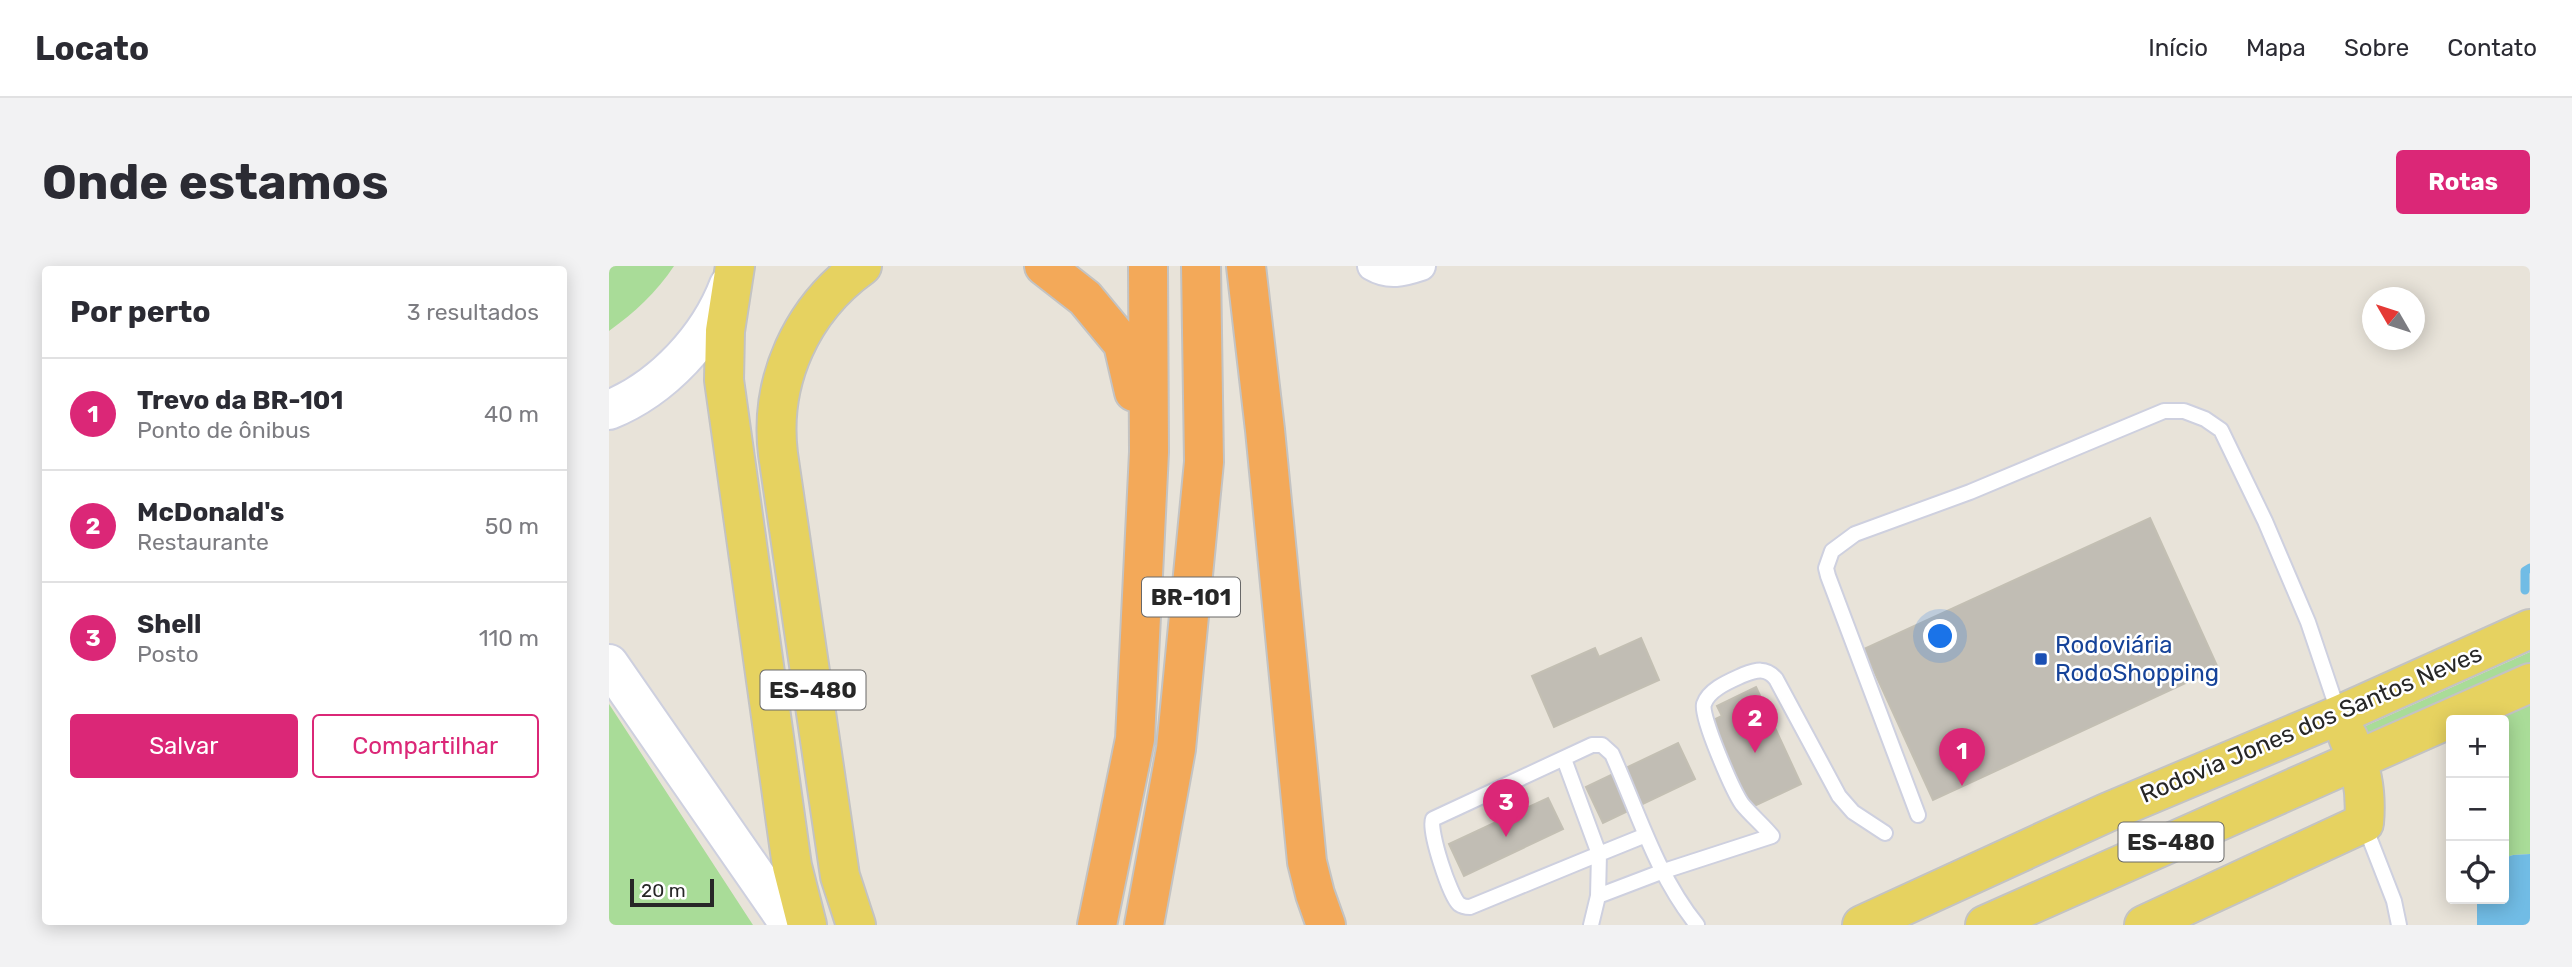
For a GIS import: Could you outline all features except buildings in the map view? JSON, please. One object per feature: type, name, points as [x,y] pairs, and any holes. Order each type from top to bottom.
[{"type":"highway","points":[[1044,266],[1086,298],[1123,344],[1149,452]]},
{"type":"highway","name":"BR-101","points":[[1097,925],[1135,739],[1149,452],[1148,266]]},
{"type":"highway","name":"BR-101","points":[[1144,925],[1176,749],[1204,462],[1201,266]]},
{"type":"highway","points":[[1246,266],[1265,429],[1307,862],[1326,925]]},
{"type":"main road","name":"ES-480","points":[[856,925],[840,876],[778,454],[776,414],[786,366],[808,321],[841,283],[862,266]]},
{"type":"main road","name":"ES-480","points":[[735,268],[725,331],[724,380],[792,866],[807,925]]},
{"type":"main road","points":[[609,410],[647,387],[678,363],[696,343],[712,321],[735,268]]},
{"type":"main road","name":"Rodovia Jones dos Santos Neves","points":[[1862,925],[2106,813],[2339,715],[2530,629]]},
{"type":"main road","points":[[609,664],[790,925]]},
{"type":"main road","name":"Rodovia Jones dos Santos Neves","points":[[1985,925],[2530,683]]},
{"type":"main road","points":[[2144,925],[2364,823],[2366,792],[2358,760],[2339,715]]},
{"type":"street","points":[[1372,266],[1389,273],[1421,266]]},
{"type":"lane","points":[[1918,815],[1828,576],[1826,568],[1832,551],[1855,534],[1970,492],[2164,411],[2184,411],[2205,419],[2221,430],[2265,521],[2308,622],[2339,715]]},
{"type":"lane","points":[[1598,896],[1661,872],[1772,836],[1742,803],[1707,726],[1703,708],[1708,697],[1719,687],[1758,670],[1771,673],[1776,679],[1839,796],[1853,812],[1885,833]]},
{"type":"lane","points":[[1646,835],[1470,906],[1463,906],[1457,902],[1442,867],[1431,831],[1433,819],[1441,814],[1592,745],[1602,745],[1612,754],[1646,835],[1661,872],[1697,925]]},
{"type":"lane","points":[[1564,759],[1599,854],[1598,896],[1591,925]]},
{"type":"lane","points":[[2364,823],[2394,901],[2399,925]]},
{"type":"green space","points":[[609,266],[674,266],[645,302],[609,331]]},
{"type":"green space","points":[[2530,652],[2530,672],[2366,747],[2359,729]]},
{"type":"green space","points":[[2530,700],[2530,854],[2509,856],[2509,715],[2496,715]]},
{"type":"green space","points":[[609,704],[753,925],[609,925]]},
{"type":"water","points":[[2530,854],[2530,925],[2477,925],[2477,904],[2509,904],[2509,856]]},
{"type":"waterway","points":[[2525,590],[2525,571],[2530,568]]},
{"type":"place","name":"Rodoviária RodoShopping","points":[[2041,659]]},
{"type":"place","name":"McDonald's","points":[[1755,753]]},
{"type":"place","name":"Trevo da BR-101","points":[[1962,786]]},
{"type":"place","name":"Shell","points":[[1506,837]]}]
